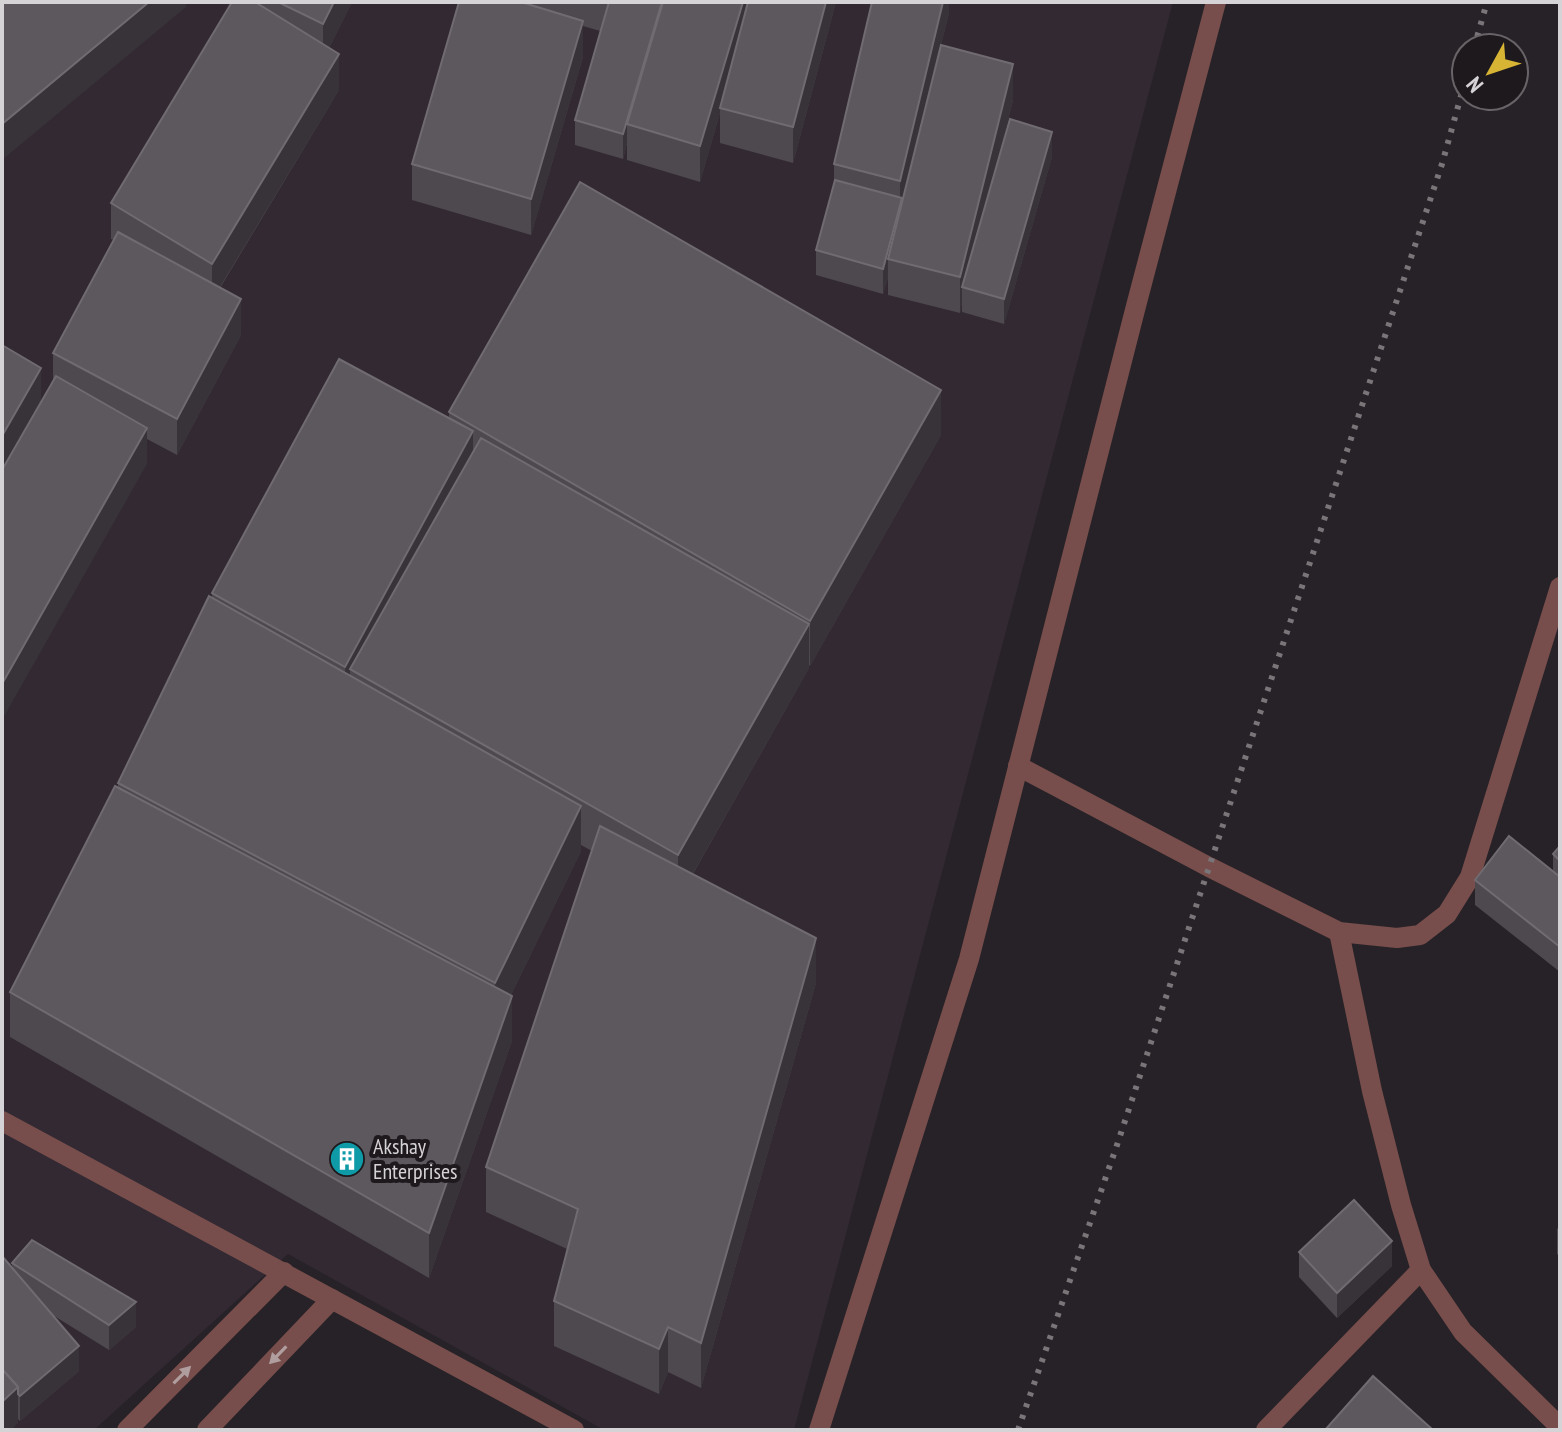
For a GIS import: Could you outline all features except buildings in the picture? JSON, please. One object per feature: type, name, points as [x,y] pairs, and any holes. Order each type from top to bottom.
[{"type":"street","points":[[819,1430],[969,959],[1216,2]]},
{"type":"street","points":[[1018,766],[1339,932],[1397,938],[1420,935],[1447,914],[1470,877],[1560,587]]},
{"type":"street","points":[[1339,932],[1372,1091],[1421,1270],[1463,1332],[1560,1427]]},
{"type":"street","points":[[2,1121],[574,1430]]},
{"type":"street","points":[[1266,1430],[1421,1270]]},
{"type":"street","points":[[127,1430],[284,1272]]},
{"type":"street","points":[[207,1430],[332,1299]]},
{"type":"shaded area","points":[[2,2],[1173,2],[794,1430],[604,1430],[288,1254],[94,1430],[2,1430]]},
{"type":"railway","points":[[1479,32],[1487,2]]},
{"type":"railway","points":[[1018,1430],[1117,1145],[1442,164],[1457,112]]},
{"type":"place","name":"Akshay Enterprises","points":[[347,1159]]}]
